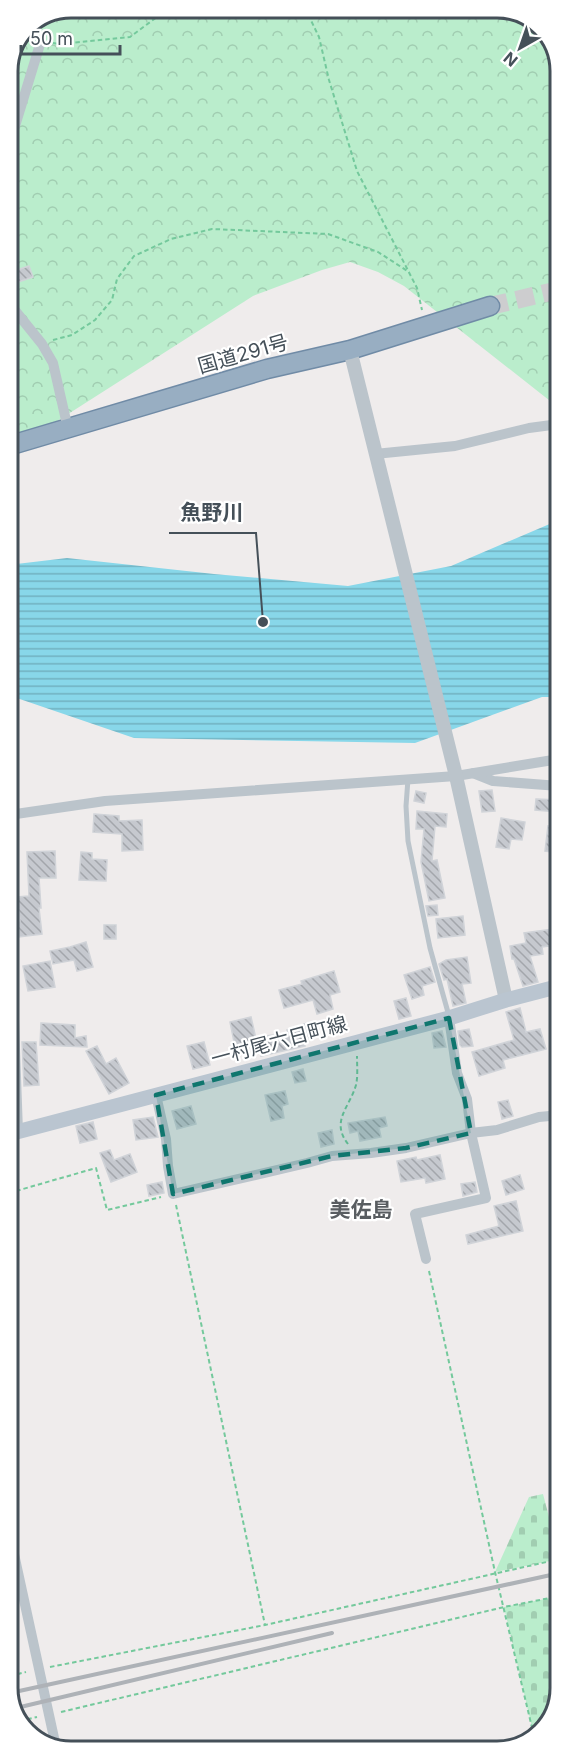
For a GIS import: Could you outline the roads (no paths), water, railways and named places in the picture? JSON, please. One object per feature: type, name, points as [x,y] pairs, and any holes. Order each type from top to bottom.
[{"type":"highway","name":"国道291号","points":[[18,443],[267,369],[350,350],[490,306]]},
{"type":"main road","name":"一村尾六日町線","points":[[18,1132],[449,1018],[550,989]]},
{"type":"street","points":[[18,116],[41,41]]},
{"type":"street","points":[[18,314],[42,344],[53,363],[68,429]]},
{"type":"street","points":[[350,350],[375,454],[463,774],[506,1000]]},
{"type":"street","points":[[375,454],[455,446],[550,425]]},
{"type":"street","points":[[18,814],[105,801],[463,774],[550,760]]},
{"type":"street","points":[[463,774],[493,781],[550,785]]},
{"type":"street","points":[[426,1259],[415,1214],[486,1198],[471,1133],[467,1099],[457,1072],[449,1018]]},
{"type":"street","points":[[156,1095],[166,1139],[173,1194],[332,1156],[406,1148],[471,1133],[496,1130],[550,1116]]},
{"type":"street","points":[[18,1571],[54,1738]]},
{"type":"lane","points":[[408,778],[406,806],[408,841],[430,948],[449,1018]]},
{"type":"water","points":[[550,524],[550,697],[542,697],[415,743],[134,738],[18,698],[18,564],[67,558],[348,586],[451,566]]},
{"type":"tunnel","points":[[490,306],[550,292]]},
{"type":"railway","points":[[18,1691],[550,1575]]},
{"type":"railway","points":[[22,1707],[332,1633]]},
{"type":"place","name":"魚野川","points":[[263,622]]},
{"type":"district","name":"美佐島","points":[[361,1209]]}]
